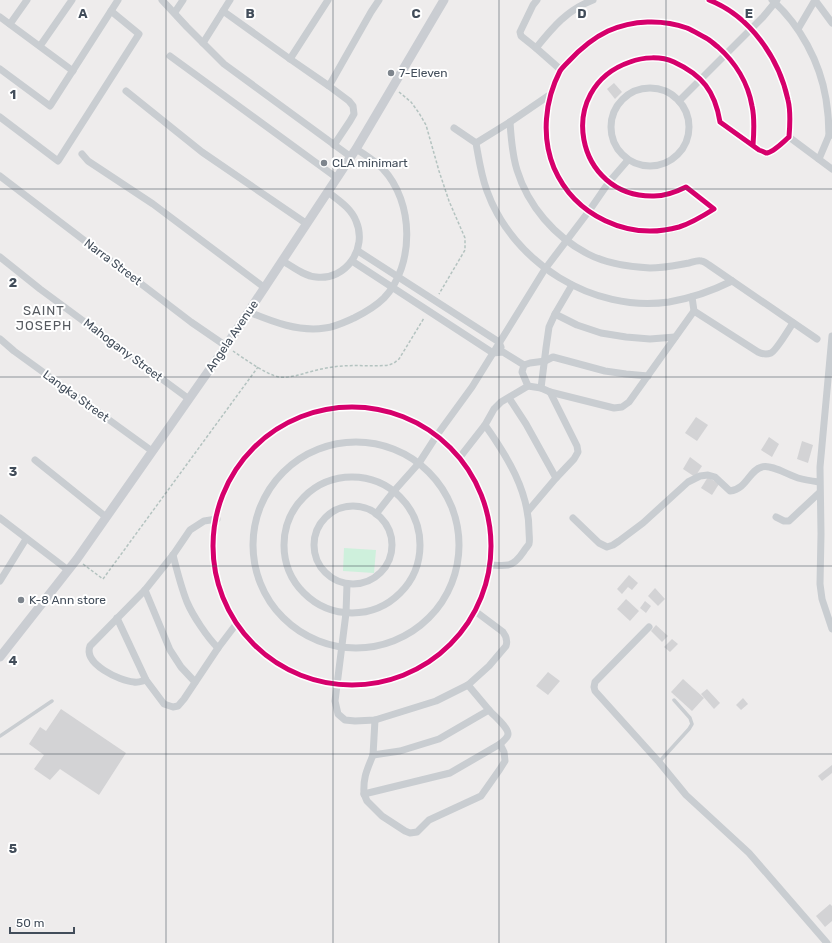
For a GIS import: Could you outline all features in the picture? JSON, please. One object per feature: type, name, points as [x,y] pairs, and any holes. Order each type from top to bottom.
[{"type":"main road","name":"Angela Avenue","points":[[0,657],[76,559],[249,312],[354,153],[444,0]]},
{"type":"street","points":[[10,24],[27,0]]},
{"type":"street","points":[[40,46],[72,0]]},
{"type":"street","points":[[0,69],[50,106],[118,0]]},
{"type":"street","points":[[163,0],[175,12],[187,28],[224,64],[334,145],[372,160],[384,170],[393,183],[400,198],[405,216],[407,241],[404,258],[398,277],[384,298],[362,314],[343,324],[326,328],[312,329],[290,326],[249,312]]},
{"type":"street","points":[[175,12],[183,0]]},
{"type":"street","points":[[203,43],[230,0]]},
{"type":"street","points":[[290,59],[328,0]]},
{"type":"street","points":[[329,86],[379,0]]},
{"type":"street","points":[[537,0],[520,32],[521,36],[561,70]]},
{"type":"street","points":[[536,48],[552,28],[569,13],[593,0]]},
{"type":"street","points":[[709,0],[730,10],[752,29],[778,68],[789,101],[789,137],[767,153],[759,150],[752,145],[720,122],[718,110],[708,89],[701,80],[687,68],[672,61],[654,58],[637,59],[620,65],[606,75],[594,88],[586,103],[582,120],[583,138],[588,155],[597,170],[609,182],[623,191],[638,196],[655,196],[671,194],[686,187],[714,209],[698,219],[680,227],[642,231],[623,228],[605,221],[589,211],[575,198],[563,184],[552,161],[546,131],[547,112],[551,94],[561,70],[578,50],[597,36],[618,26],[641,22],[665,22],[687,28],[708,39],[726,54],[738,70],[747,87],[752,106],[754,126],[752,145]]},
{"type":"street","points":[[798,29],[815,0],[832,23]]},
{"type":"street","points":[[679,101],[764,17],[775,1],[798,29],[816,62],[822,80],[829,117],[830,133],[819,159]]},
{"type":"street","points":[[0,117],[58,161],[139,34],[111,11]]},
{"type":"street","points":[[223,11],[329,86],[354,106],[354,114],[334,145]]},
{"type":"street","points":[[0,17],[73,71]]},
{"type":"street","points":[[170,56],[338,178]]},
{"type":"street","points":[[647,88],[659,89],[670,93],[679,101],[685,110],[688,121],[688,133],[685,144],[679,153],[671,160],[660,165],[649,166],[628,160],[619,151],[613,141],[611,129],[612,117],[617,106],[625,97],[635,91],[647,88]]},
{"type":"street","points":[[126,91],[202,152],[307,224]]},
{"type":"street","points":[[476,143],[551,94]]},
{"type":"street","points":[[510,122],[516,169],[525,192],[537,210],[553,228],[567,240],[588,254],[610,262],[632,267],[652,268],[701,261],[710,265],[817,339]]},
{"type":"street","points":[[454,128],[476,143],[480,168],[487,191],[497,213],[511,234],[527,253],[545,268],[572,285],[595,294],[619,300],[643,303],[668,302],[692,297],[713,290],[732,281]]},
{"type":"street","points":[[789,137],[832,169]]},
{"type":"street","points":[[82,154],[88,161],[153,204],[265,288]]},
{"type":"street","points":[[376,514],[419,463],[472,386],[545,268],[589,211],[609,182],[628,160]]},
{"type":"street","name":"Narra Street","points":[[0,176],[190,322],[226,346]]},
{"type":"street","points":[[283,261],[306,275],[326,277],[345,269],[352,261],[358,251],[360,240],[356,220],[342,203],[328,192]]},
{"type":"street","points":[[358,251],[499,342],[503,352],[524,366]]},
{"type":"street","name":"Mahogany Street","points":[[0,257],[40,289],[189,399]]},
{"type":"street","points":[[352,261],[493,353],[503,352]]},
{"type":"street","points":[[541,388],[549,327],[572,285]]},
{"type":"street","points":[[460,458],[501,402],[528,386],[541,388],[550,392],[614,408],[622,407],[629,402],[694,311],[692,297]]},
{"type":"street","points":[[694,311],[758,352],[765,354],[771,353],[776,348],[793,322]]},
{"type":"street","points":[[555,314],[578,325],[613,335],[650,339],[675,337]]},
{"type":"street","points":[[832,336],[819,482],[821,534],[820,584],[822,599],[832,629]]},
{"type":"street","name":"Langka Street","points":[[0,339],[14,351],[152,451]]},
{"type":"street","points":[[528,386],[522,372],[524,366],[530,362],[545,361],[553,358],[568,360],[605,371],[648,376]]},
{"type":"street","points":[[528,511],[574,459],[578,452],[577,446],[550,392]]},
{"type":"street","points":[[509,398],[526,424],[556,478]]},
{"type":"street","points":[[353,406],[389,411],[406,417],[437,435],[460,458],[472,476],[482,497],[488,519],[491,542],[485,586],[475,611],[456,638],[443,651],[412,671],[376,683],[358,685],[337,685],[300,674],[283,666],[266,654],[251,641],[237,623],[223,594],[215,560],[214,542],[220,507],[226,490],[244,459],[270,434],[285,424],[301,416],[336,407],[353,406]]},
{"type":"street","points":[[484,425],[500,447],[512,468],[522,491],[528,511],[529,523],[529,544],[521,556],[509,565],[489,565]]},
{"type":"street","points":[[356,441],[378,443],[406,454],[419,463],[433,476],[444,491],[453,509],[457,527],[459,546],[457,565],[451,584],[443,600],[431,616],[416,628],[400,638],[382,645],[364,648],[342,647],[315,640],[302,633],[290,624],[270,601],[262,588],[257,573],[254,558],[254,528],[258,513],[272,486],[281,474],[305,455],[318,448],[333,444],[356,441]]},
{"type":"street","points":[[35,460],[106,517]]},
{"type":"street","points":[[573,518],[599,543],[607,547],[619,541],[642,523],[688,482],[700,476],[714,476],[730,491],[740,488],[756,470],[761,467],[768,466],[798,478],[819,482]]},
{"type":"street","points":[[349,476],[375,480],[386,485],[408,506],[416,521],[420,538],[420,555],[415,572],[407,587],[394,599],[374,610],[363,613],[346,613],[334,611],[322,606],[311,600],[301,591],[288,569],[284,543],[285,530],[289,518],[295,507],[308,492],[324,482],[349,476]]},
{"type":"street","points":[[776,517],[784,521],[789,521],[820,493]]},
{"type":"street","points":[[343,507],[362,507],[376,514],[385,524],[390,533],[392,542],[388,562],[383,570],[366,582],[357,584],[338,582],[329,577],[317,562],[314,552],[316,533],[320,524],[334,511],[343,507]]},
{"type":"street","points":[[0,518],[68,570]]},
{"type":"street","points":[[146,680],[135,682],[126,681],[105,672],[94,662],[89,652],[90,646],[145,590],[173,555],[190,530],[204,522],[217,519]]},
{"type":"street","points":[[0,581],[26,539]]},
{"type":"street","points":[[173,555],[187,604],[212,642],[218,648]]},
{"type":"street","points":[[347,584],[346,613],[335,701],[338,714],[345,720],[375,720],[436,701],[468,685],[489,666],[506,646],[507,642],[506,636],[503,632],[475,611]]},
{"type":"street","points":[[145,590],[170,650],[181,667],[195,682]]},
{"type":"street","points":[[117,618],[146,680],[164,704],[173,707],[180,704],[237,623]]},
{"type":"street","points":[[649,627],[596,682],[594,686],[595,691],[659,762],[686,795],[748,853],[827,943]]},
{"type":"street","points":[[364,794],[450,773],[500,744],[506,738],[508,733],[506,728],[468,685]]},
{"type":"street","points":[[373,755],[400,751],[439,739],[489,710]]},
{"type":"street","points":[[375,720],[373,755],[363,784],[364,794],[367,801],[382,816],[410,833],[417,832],[429,820],[481,796],[505,761],[504,752],[500,744]]},
{"type":"lane","points":[[659,762],[692,724],[690,718],[674,700]]},
{"type":"lane","points":[[0,736],[52,701]]},
{"type":"path","points":[[393,87],[411,102],[426,125],[449,201],[465,238],[465,250],[435,301]]},
{"type":"path","points":[[226,346],[258,367],[279,377],[299,376],[309,372],[334,367],[389,365],[399,359],[428,311]]},
{"type":"path","points":[[76,559],[103,579],[258,367]]},
{"type":"green space","points":[[344,548],[376,550],[374,573],[343,571]]},
{"type":"building","points":[[614,83],[622,92],[615,99],[607,89]]},
{"type":"building","points":[[696,417],[708,425],[697,441],[685,433]]},
{"type":"building","points":[[769,437],[779,444],[772,457],[761,450]]},
{"type":"building","points":[[802,441],[813,445],[808,463],[797,459]]},
{"type":"building","points":[[690,457],[702,466],[695,477],[683,469]]},
{"type":"building","points":[[708,477],[719,484],[712,495],[701,488]]},
{"type":"building","points":[[629,575],[638,583],[632,590],[628,587],[622,594],[617,589]]},
{"type":"building","points":[[655,588],[665,599],[658,606],[648,596]]},
{"type":"building","points":[[626,599],[639,611],[630,621],[617,609]]},
{"type":"building","points":[[645,601],[651,606],[646,613],[640,608]]},
{"type":"building","points":[[656,625],[668,636],[662,642],[651,631]]},
{"type":"building","points":[[672,639],[678,644],[670,652],[664,647]]},
{"type":"building","points":[[548,672],[560,681],[548,695],[536,686]]},
{"type":"building","points":[[683,679],[704,698],[692,711],[671,692]]},
{"type":"building","points":[[707,689],[720,703],[714,709],[701,694]]},
{"type":"building","points":[[743,698],[748,704],[741,710],[736,705]]},
{"type":"building","points":[[61,709],[126,753],[99,795],[60,769],[50,780],[34,769],[44,755],[29,744],[40,727],[46,731]]},
{"type":"building","points":[[832,765],[832,773],[822,781],[818,776]]},
{"type":"building","points":[[830,904],[832,906],[832,921],[825,927],[816,916]]},
{"type":"cycle path","points":[[709,0],[724,7],[737,16],[750,28],[770,54],[784,84],[788,100],[790,114],[789,137],[769,152],[766,153],[759,150],[720,122],[715,101],[711,93],[706,85],[692,72],[669,60],[646,58],[630,62],[606,75],[591,94],[583,116],[584,140],[592,161],[606,180],[627,192],[658,196],[678,191],[686,187],[714,209],[702,217],[679,227],[660,230],[641,230],[623,227],[605,221],[589,211],[575,199],[563,185],[554,168],[550,156],[547,144],[546,119],[551,94],[561,70],[581,49],[602,34],[618,27],[648,22],[668,23],[690,29],[708,39],[730,59],[744,81],[750,97],[754,121],[753,145]]},
{"type":"cycle path","points":[[352,407],[379,410],[405,418],[429,431],[450,448],[467,469],[480,493],[488,519],[491,546],[488,573],[480,599],[467,623],[450,644],[429,661],[405,674],[379,682],[352,685],[325,682],[299,674],[275,661],[254,644],[237,623],[224,599],[216,573],[213,546],[216,519],[224,493],[237,469],[254,448],[275,431],[299,418],[325,410],[352,407]]},
{"type":"place","name":"7-Eleven","points":[[391,73]]},
{"type":"place","name":"CLA minimart","points":[[324,163]]},
{"type":"place","name":"K-8 Ann store","points":[[21,600]]},
{"type":"district","name":"SAINT JOSEPH","points":[[44,318]]}]
